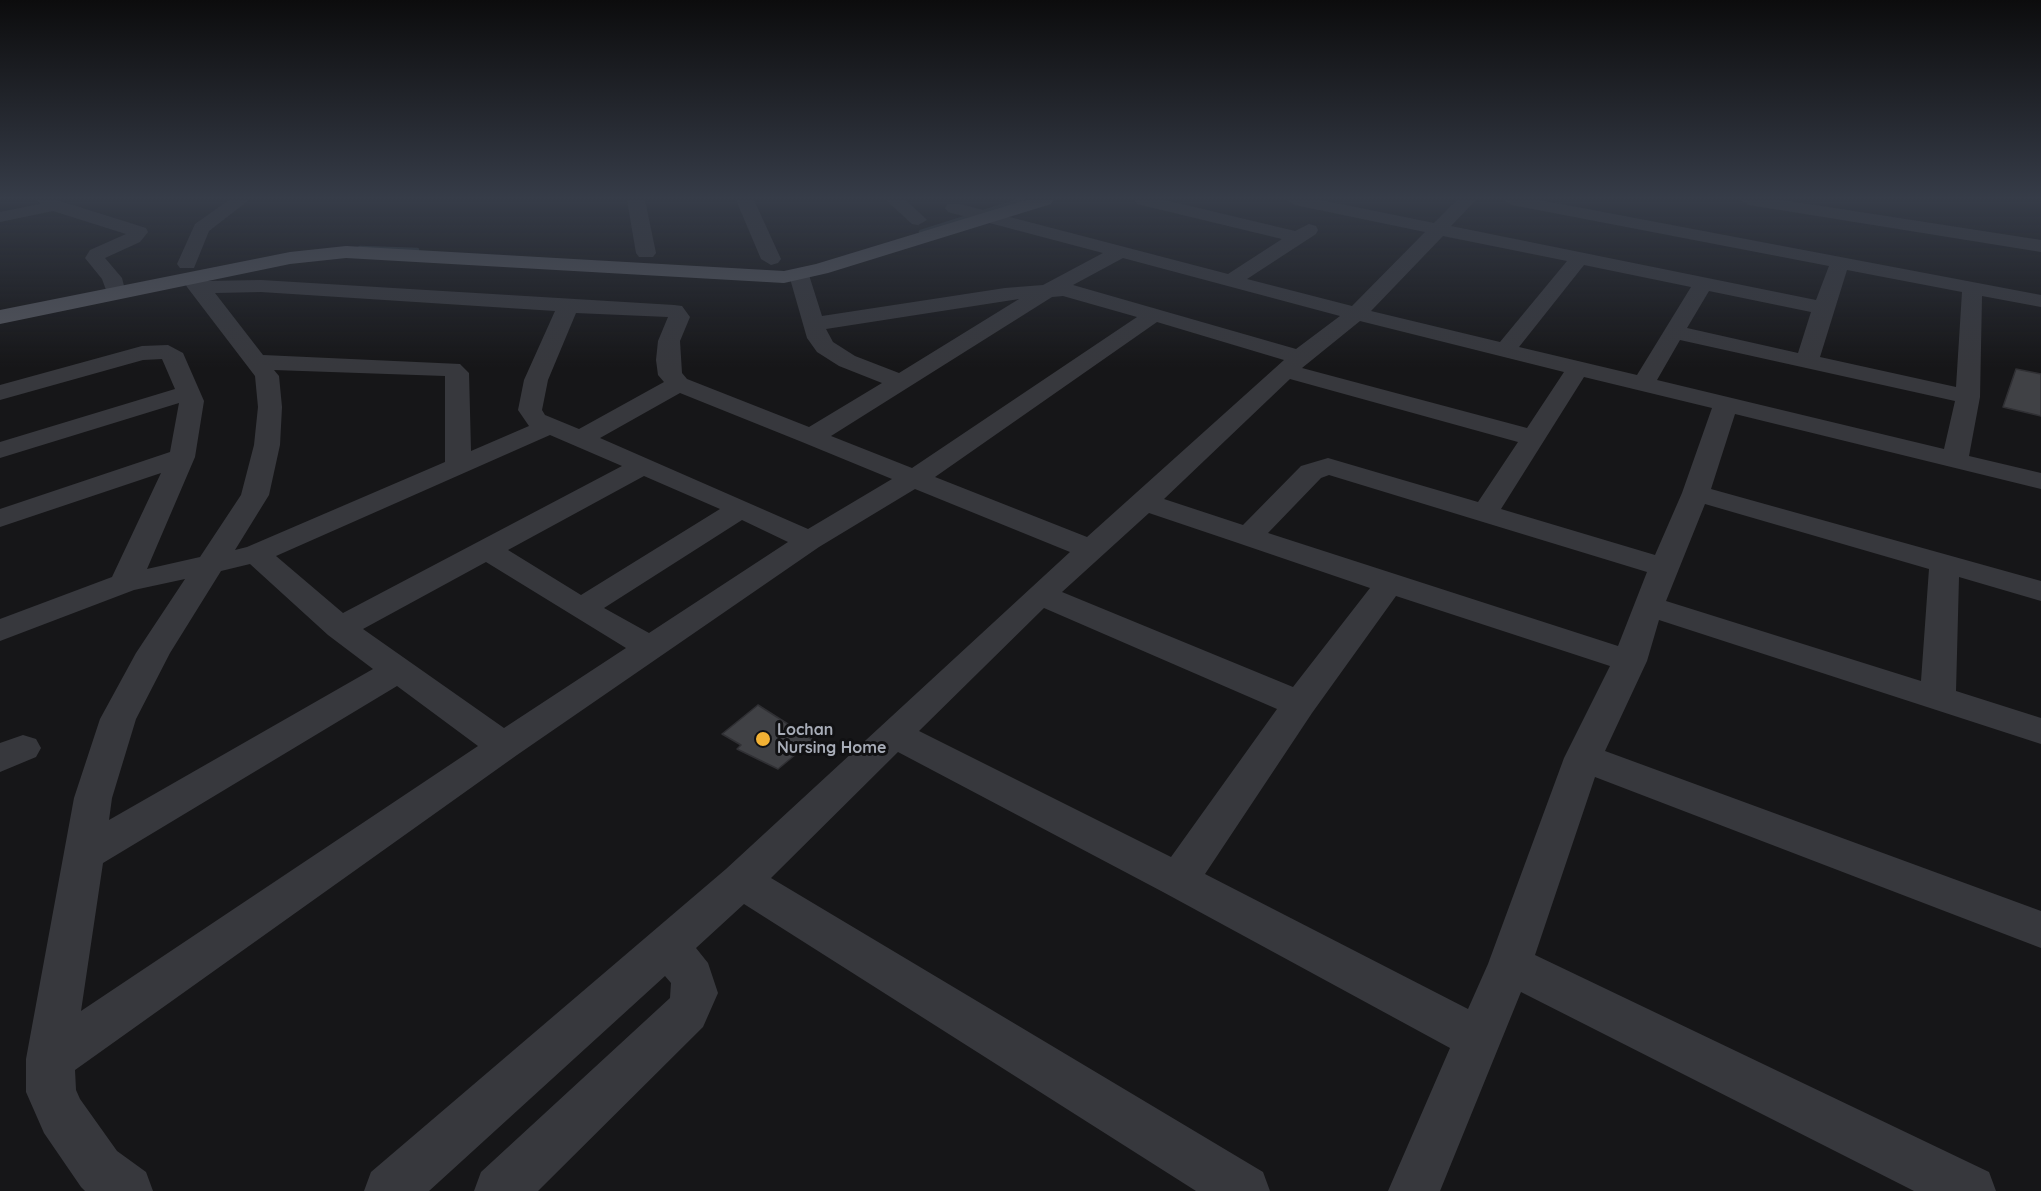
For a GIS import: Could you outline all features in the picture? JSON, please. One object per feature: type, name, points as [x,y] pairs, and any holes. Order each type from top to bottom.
[{"type":"main road","points":[[192,276],[253,256]]},
{"type":"main road","points":[[0,301],[192,276],[313,256]]},
{"type":"main road","points":[[439,256],[711,266],[793,256]]},
{"type":"main road","points":[[659,256],[770,278],[799,275],[851,256]]},
{"type":"main road","points":[[0,317],[114,286]]},
{"type":"street","points":[[96,256],[95,258],[114,286]]},
{"type":"street","points":[[127,1191],[99,1169],[62,1116],[51,1092],[50,1059],[93,798],[118,719],[201,565],[255,495],[267,445],[270,407],[267,376],[192,276],[196,256]]},
{"type":"street","points":[[811,437],[1049,290],[1113,256]]},
{"type":"street","points":[[1128,256],[1356,314],[2041,481]]},
{"type":"street","points":[[1231,281],[1269,256]]},
{"type":"street","points":[[390,1191],[741,881],[1040,594],[1145,502],[1293,364],[1356,314],[1414,256]]},
{"type":"street","points":[[1563,256],[1823,308]]},
{"type":"street","points":[[1801,256],[2041,301]]},
{"type":"street","points":[[1506,349],[1579,259]]},
{"type":"street","points":[[1807,361],[1840,263]]},
{"type":"street","points":[[799,275],[818,338],[832,352],[847,361],[899,381]]},
{"type":"street","points":[[192,276],[261,286],[568,306],[665,309],[678,312],[679,317],[669,341],[668,360],[670,375],[679,384],[1090,549]]},
{"type":"street","points":[[1644,383],[1702,285]]},
{"type":"street","points":[[1956,461],[1968,397],[1972,288]]},
{"type":"street","points":[[814,324],[1005,294],[1049,290],[1076,292],[1154,315],[1293,364],[1534,438]]},
{"type":"street","points":[[568,306],[536,380],[531,403],[531,410],[536,420],[741,508],[809,541]]},
{"type":"street","points":[[50,1059],[504,746],[809,541],[911,479],[1071,374],[1154,315]]},
{"type":"street","points":[[1673,332],[1968,397]]},
{"type":"street","points":[[3,386],[142,354],[163,351],[175,358],[190,392],[190,420],[182,457],[133,581]]},
{"type":"street","points":[[255,362],[452,369],[457,373],[458,466]]},
{"type":"street","points":[[1484,514],[1578,368]]},
{"type":"street","points":[[580,439],[679,384]]},
{"type":"street","points":[[0,450],[190,392]]},
{"type":"street","points":[[1414,1191],[1510,964],[1583,758],[1630,661],[1648,606],[1695,493],[1726,404]]},
{"type":"street","points":[[0,631],[133,581],[256,554],[548,427]]},
{"type":"street","points":[[0,518],[182,457]]},
{"type":"street","points":[[1248,537],[1311,472],[1323,466],[1665,568]]},
{"type":"street","points":[[340,628],[641,467]]},
{"type":"street","points":[[1695,493],[1944,566],[2041,591]]},
{"type":"street","points":[[1145,502],[1389,584],[1630,661]]},
{"type":"street","points":[[581,609],[741,508]]},
{"type":"street","points":[[485,549],[581,609],[651,648]]},
{"type":"street","points":[[256,554],[340,628],[504,746]]},
{"type":"street","points":[[1938,697],[1944,566]]},
{"type":"street","points":[[1178,879],[1299,704],[1389,584]]},
{"type":"street","points":[[1040,594],[1299,704]]},
{"type":"street","points":[[1648,606],[2041,731]]},
{"type":"street","points":[[82,855],[397,670]]},
{"type":"street","points":[[895,735],[1178,879],[1477,1038]]},
{"type":"street","points":[[1583,758],[2041,930]]},
{"type":"street","points":[[741,881],[1244,1191]]},
{"type":"street","points":[[500,1191],[668,1033],[687,1012],[695,993],[692,977],[668,945]]},
{"type":"street","points":[[1510,964],[1943,1185]]},
{"type":"building","points":[[2016,369],[2041,374],[2041,416],[2003,407]]},
{"type":"building","points":[[758,705],[813,740],[778,769],[737,749],[741,745],[722,734]]},
{"type":"place","name":"Lochan Nursing Home","points":[[763,739]]}]
